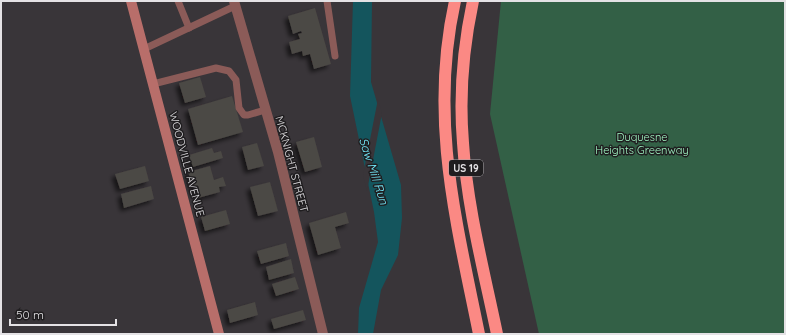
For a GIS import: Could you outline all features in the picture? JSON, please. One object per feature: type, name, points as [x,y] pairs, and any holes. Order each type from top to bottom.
[{"type":"highway","name":"US 19","points":[[455,1],[447,45],[444,74],[445,145],[454,209],[479,334]]},
{"type":"highway","name":"US 19","points":[[473,1],[465,47],[463,75],[463,144],[471,206],[497,334]]},
{"type":"street","name":"WOODVILLE AVENUE","points":[[131,1],[219,334]]},
{"type":"street","name":"MCKNIGHT STREET","points":[[234,3],[265,110],[323,334]]},
{"type":"lane","points":[[178,1],[189,28]]},
{"type":"lane","points":[[327,1],[335,56]]},
{"type":"lane","points":[[144,49],[189,28],[234,3]]},
{"type":"lane","points":[[153,84],[216,68],[229,71],[236,80],[239,108],[244,115],[265,110]]},
{"type":"green space","name":"Duquesne Heights Greenway","points":[[501,1],[785,1],[785,334],[539,334],[490,114]]},
{"type":"water","name":"Saw Mill Run","points":[[353,1],[372,1],[371,82],[401,185],[402,218],[398,255],[381,290],[373,334],[358,334],[359,308],[378,242],[374,212],[350,96]]},
{"type":"pier","points":[[378,99],[382,113],[367,191],[363,175]]},
{"type":"building","points":[[315,8],[331,64],[314,69],[310,54],[303,56],[302,51],[292,54],[289,42],[300,39],[298,34],[302,33],[301,31],[293,34],[288,16]]},
{"type":"building","points":[[200,77],[206,97],[185,103],[179,83]]},
{"type":"building","points":[[232,96],[243,132],[198,145],[188,109]]},
{"type":"building","points":[[314,137],[322,167],[305,172],[296,142]]},
{"type":"building","points":[[257,143],[264,166],[248,170],[242,147]]},
{"type":"building","points":[[212,148],[214,153],[221,151],[223,158],[193,167],[189,155]]},
{"type":"building","points":[[145,166],[149,181],[120,189],[115,174]]},
{"type":"building","points":[[210,166],[214,180],[223,177],[226,186],[219,187],[220,192],[198,198],[188,172]]},
{"type":"building","points":[[270,182],[278,211],[258,216],[250,187]]},
{"type":"building","points":[[151,186],[154,199],[124,208],[121,194]]},
{"type":"building","points":[[226,210],[230,224],[205,231],[201,217]]},
{"type":"building","points":[[346,212],[349,223],[335,227],[341,248],[318,255],[309,223]]},
{"type":"building","points":[[286,243],[289,256],[261,264],[257,251]]},
{"type":"building","points":[[291,259],[294,273],[269,280],[266,267]]},
{"type":"building","points":[[295,277],[299,289],[276,296],[272,284]]},
{"type":"building","points":[[255,302],[258,315],[230,323],[227,310]]},
{"type":"building","points":[[303,310],[306,320],[274,329],[271,319]]}]
